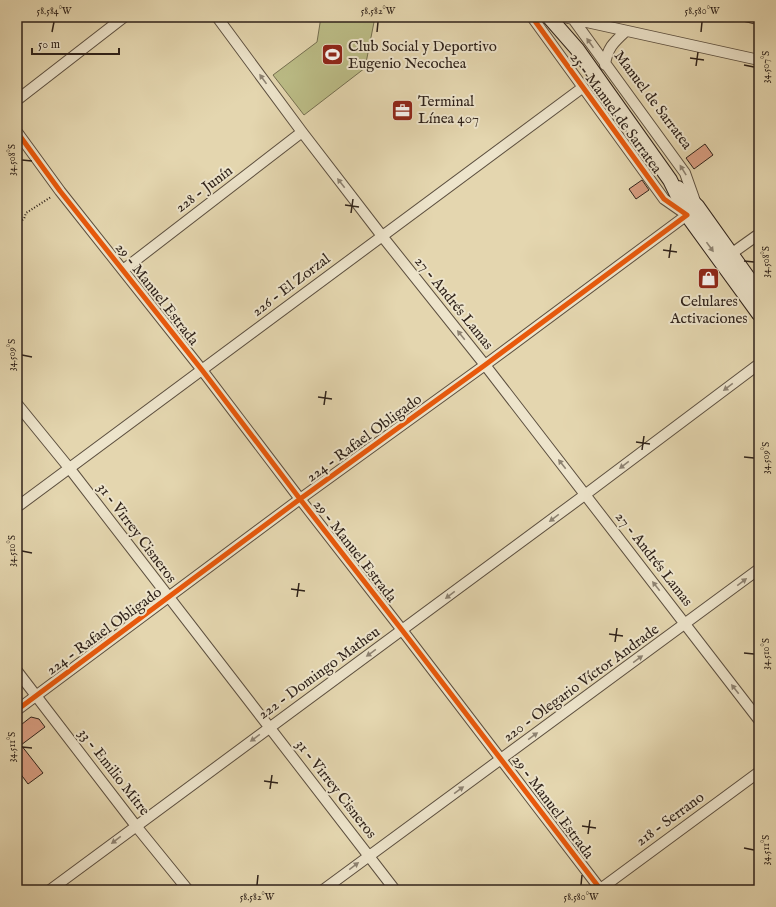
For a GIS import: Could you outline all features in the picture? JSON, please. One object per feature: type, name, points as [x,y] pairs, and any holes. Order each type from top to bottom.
[{"type":"main road","points":[[549,17],[577,49]]},
{"type":"main road","points":[[567,18],[577,49]]},
{"type":"main road","name":"Manuel de Sarratea","points":[[577,49],[692,211],[731,254],[759,293]]},
{"type":"main road","name":"25 - Manuel de Sarratea","points":[[692,211],[759,314]]},
{"type":"street","points":[[17,100],[124,17]]},
{"type":"street","name":"27 - Andrés Lamas","points":[[217,17],[302,132],[382,236],[586,494],[759,720]]},
{"type":"street","name":"25 - Manuel de Sarratea","points":[[532,17],[582,88],[664,199],[692,211]]},
{"type":"street","points":[[567,18],[759,60]]},
{"type":"street","name":"Manuel de Sarratea","points":[[567,18],[605,65],[685,173],[692,211]]},
{"type":"street","points":[[605,65],[607,53],[610,47],[626,31]]},
{"type":"street","name":"226 - El Zorzal","points":[[17,507],[582,88]]},
{"type":"street","name":"29 - Manuel Estrada","points":[[17,132],[60,191],[202,370],[600,890]]},
{"type":"street","name":"228 - Junín","points":[[123,270],[302,132]]},
{"type":"street","name":"224 - Rafael Obligado","points":[[17,710],[300,499],[485,365],[692,211]]},
{"type":"street","points":[[731,254],[759,234]]},
{"type":"street","name":"222 - Domingo Matheu","points":[[50,890],[586,494],[759,364]]},
{"type":"street","name":"31 - Virrey Cisneros","points":[[17,404],[70,469],[168,598],[270,727],[395,890]]},
{"type":"street","name":"220 - Olegario Víctor Andrade","points":[[323,890],[502,760],[759,569]]},
{"type":"street","name":"33 - Emilio Mitre","points":[[17,671],[136,826],[188,890]]},
{"type":"street","name":"218 - Serrano","points":[[600,890],[759,772]]},
{"type":"path","points":[[17,223],[24,219],[26,212],[60,191]]},
{"type":"green space","name":"Club Social y Deportivo Eugenio Necochea","points":[[321,17],[375,17],[365,68],[304,115],[273,75],[317,42]]},
{"type":"building","points":[[705,144],[713,155],[694,169],[686,158]]},
{"type":"building","points":[[642,180],[649,190],[636,199],[629,189]]},
{"type":"building","points":[[31,717],[39,719],[45,727],[21,745],[43,773],[28,784],[17,769],[17,728]]},
{"type":"railway","points":[[733,17],[759,23]]},
{"type":"cycle path","points":[[17,710],[300,499],[485,365],[687,215],[664,199],[532,17]]},
{"type":"cycle path","points":[[17,132],[60,191],[202,370],[601,890]]},
{"type":"place","name":"Club Social y Deportivo Eugenio Necochea","points":[[333,55]]},
{"type":"place","name":"Terminal Línea 407","points":[[403,110]]},
{"type":"place","name":"Celulares Activaciones","points":[[709,278]]}]
